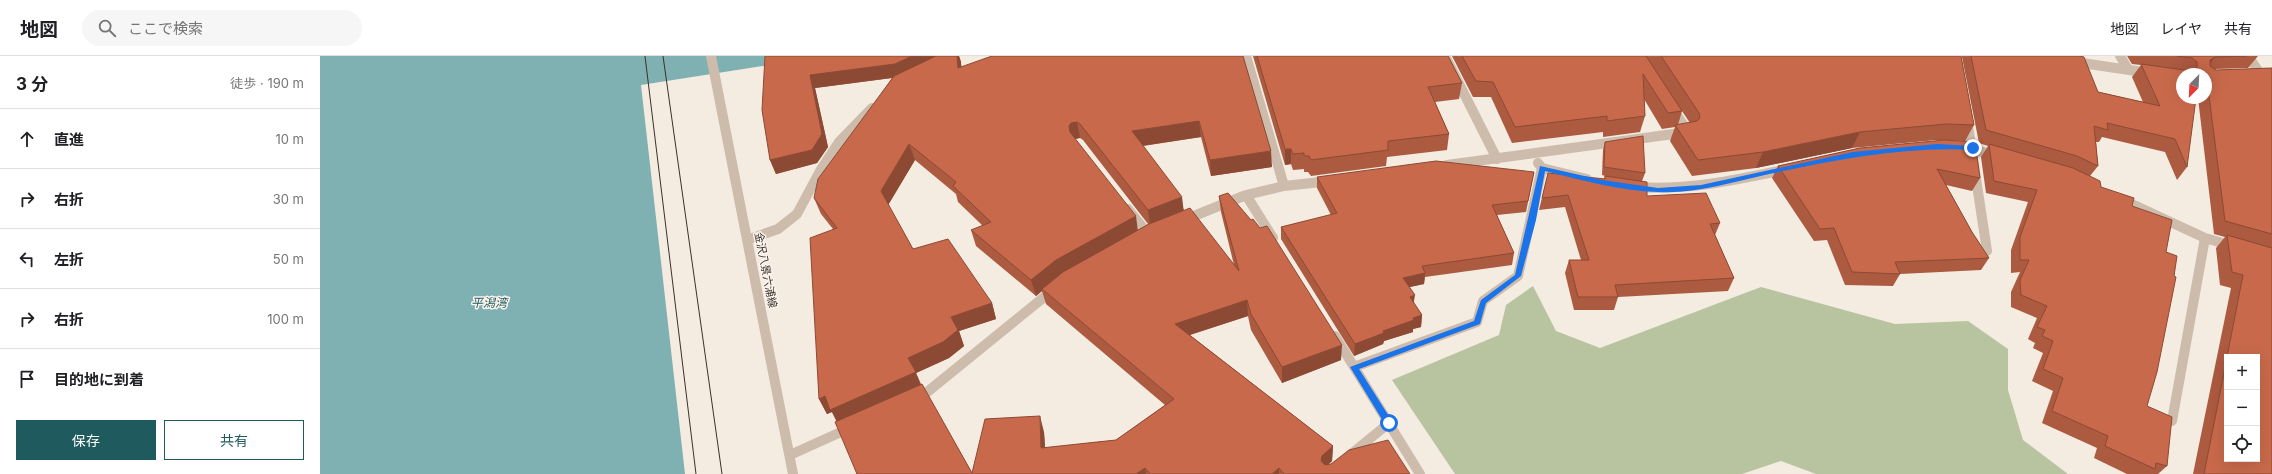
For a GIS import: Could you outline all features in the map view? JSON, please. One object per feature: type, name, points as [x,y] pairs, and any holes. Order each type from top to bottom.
[{"type":"street","name":"金沢八景六浦線","points":[[711,56],[793,474]]},
{"type":"street","points":[[1246,56],[1284,186]]},
{"type":"street","points":[[1445,56],[1497,159]]},
{"type":"street","points":[[2120,56],[2128,69]]},
{"type":"street","points":[[2248,56],[2257,75],[2272,74]]},
{"type":"street","points":[[2066,61],[2159,74]]},
{"type":"street","points":[[748,240],[778,228],[797,214],[820,171],[839,142],[881,99]]},
{"type":"street","points":[[1434,167],[1532,155],[1688,132],[1668,100]]},
{"type":"street","points":[[1966,110],[1973,148],[1987,251]]},
{"type":"street","points":[[1952,147],[1973,148],[2009,158]]},
{"type":"street","points":[[1532,155],[1542,168],[1594,181]]},
{"type":"street","points":[[1623,185],[1658,190],[1701,187],[1797,167]]},
{"type":"street","points":[[1354,367],[1477,322],[1483,301],[1518,276],[1532,220],[1542,168]]},
{"type":"street","points":[[1175,224],[1246,195],[1284,186],[1339,179]]},
{"type":"street","points":[[1246,195],[1279,248]]},
{"type":"street","points":[[2115,197],[2205,238],[2242,248]]},
{"type":"street","points":[[1120,198],[1145,236],[1162,229]]},
{"type":"street","points":[[2172,421],[2205,238]]},
{"type":"street","points":[[905,403],[926,393],[1063,282]]},
{"type":"street","points":[[1329,328],[1420,474]]},
{"type":"street","points":[[790,455],[862,422]]},
{"type":"street","points":[[1338,465],[1389,423]]},
{"type":"green space","points":[[1533,286],[1556,331],[1600,348],[1761,287],[1895,324],[1968,321],[2008,349],[2008,390],[2023,440],[2068,474],[1816,474],[1781,461],[1742,474],[1455,474],[1392,380],[1499,335],[1506,305]]},
{"type":"water","name":"平潟湾","points":[[320,56],[827,56],[641,85],[685,474],[320,474]]},
{"type":"building","points":[[765,56],[912,56],[895,64],[810,75],[822,134],[812,150],[770,160],[762,110]]},
{"type":"building","points":[[936,56],[957,56],[958,68],[992,56],[1243,56],[1271,151],[1210,160],[1199,121],[1132,131],[1182,197],[1148,210],[1080,124],[1077,122],[1071,123],[1069,126],[1070,132],[1136,216],[1056,260],[1031,280],[971,230],[991,222],[953,186],[956,182],[909,144],[881,191],[913,249],[948,239],[992,303],[951,317],[958,330],[943,342],[908,358],[916,372],[830,410],[825,396],[819,399],[810,238],[837,228],[814,198],[818,179],[894,76]]},
{"type":"building","points":[[1257,56],[1448,56],[1462,83],[1428,87],[1449,134],[1388,141],[1388,150],[1311,160],[1309,156],[1304,156],[1304,153],[1293,154],[1291,149],[1285,149]]},
{"type":"building","points":[[1462,56],[1646,56],[1682,111],[1668,113],[1643,74],[1645,116],[1607,121],[1607,116],[1515,127],[1493,82],[1476,81]]},
{"type":"building","points":[[1661,56],[1961,56],[1974,125],[1946,124],[1860,132],[1763,152],[1698,160],[1675,125],[1697,121],[1700,118],[1699,113]]},
{"type":"building","points":[[1971,56],[2084,57],[2098,92],[2160,106],[2141,64],[2176,69],[2176,104],[2195,104],[2187,167],[2175,139],[2107,123],[2108,130],[2094,126],[2098,166],[2077,156],[1986,130]]},
{"type":"building","points":[[2177,56],[2247,56],[2215,57],[2210,60],[2210,66],[2216,70],[2272,68],[2272,234],[2225,221],[2210,104],[2212,104],[2212,68],[2197,68],[2197,62],[2192,58]]},
{"type":"building","points":[[1643,136],[1645,173],[1604,167],[1605,142]]},
{"type":"building","points":[[1944,140],[1975,142],[1980,178],[1937,169],[1972,232],[1989,258],[1895,262],[1900,274],[1852,272],[1834,228],[1820,229],[1778,166],[1860,148]]},
{"type":"building","points":[[1989,144],[2073,168],[2100,181],[2101,187],[2134,198],[2132,206],[2172,220],[2166,252],[2177,256],[2174,276],[2176,277],[2157,372],[2147,406],[2172,417],[2167,466],[2156,463],[2155,469],[2105,446],[2108,436],[2052,411],[2063,378],[2043,369],[2053,341],[2042,336],[2045,330],[2037,327],[2047,306],[2021,295],[2020,280],[2029,260],[2020,260],[2020,237],[2037,190],[1994,181]]},
{"type":"building","points":[[1436,161],[1534,172],[1528,201],[1492,205],[1514,253],[1422,266],[1425,273],[1403,278],[1415,295],[1410,297],[1422,315],[1413,318],[1414,320],[1383,331],[1384,333],[1355,344],[1281,227],[1337,213],[1317,177]]},
{"type":"building","points":[[1548,173],[1605,179],[1605,176],[1647,182],[1647,196],[1706,193],[1720,223],[1710,224],[1734,278],[1615,285],[1618,297],[1578,297],[1569,260],[1589,260],[1568,195],[1542,198]]},
{"type":"building","points":[[1228,193],[1251,220],[1253,219],[1260,228],[1267,226],[1342,345],[1282,367],[1251,314],[1247,300],[1175,324],[1333,446],[1322,456],[1321,461],[1325,465],[1331,464],[1349,450],[1388,440],[1410,474],[1284,474],[1279,468],[1272,474],[1150,474],[1145,468],[1136,474],[857,474],[835,422],[922,384],[972,473],[985,419],[1040,416],[1041,448],[1116,440],[1174,399],[1042,289],[1063,272],[1149,224],[1190,208],[1239,271],[1219,196]]},
{"type":"building","points":[[2227,235],[2272,248],[2272,474],[2204,474],[2224,373],[2224,462],[2260,462],[2260,354],[2228,354],[2243,275],[2232,272]]},
{"type":"tram line","points":[[645,56],[696,474]]},
{"type":"tram line","points":[[663,56],[722,474]]},
{"type":"route","points":[[1389,423],[1354,367],[1477,322],[1483,301],[1518,276],[1532,220],[1542,168],[1602,182],[1658,190],[1701,187],[1853,154],[1937,146],[1973,148]]}]
